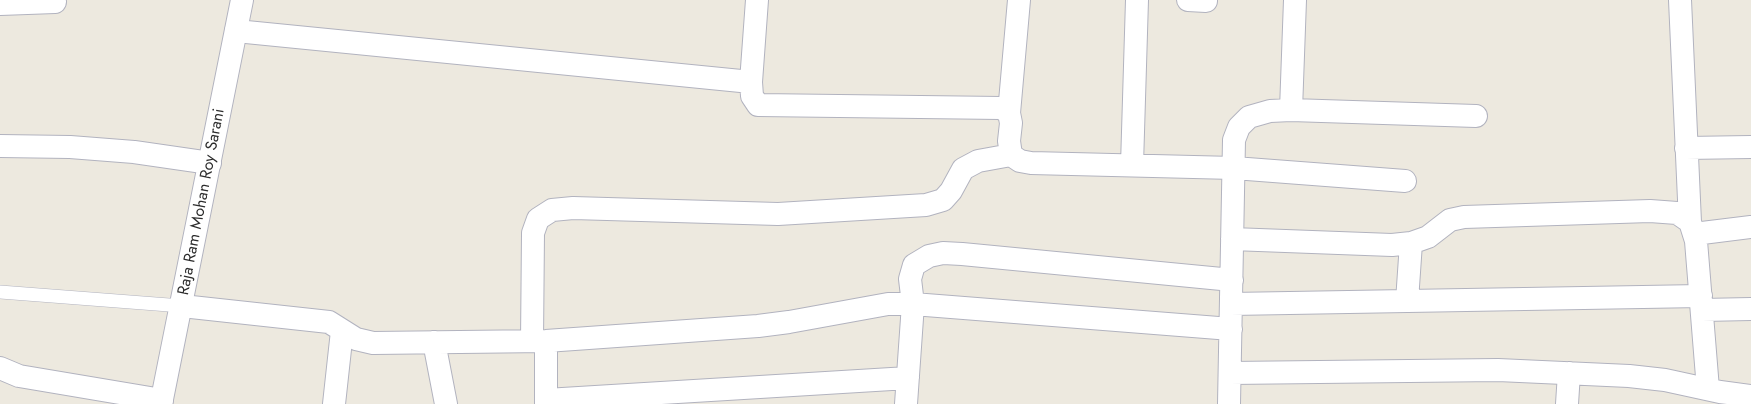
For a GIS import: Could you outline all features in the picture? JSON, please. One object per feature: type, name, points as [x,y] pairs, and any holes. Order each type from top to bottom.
[{"type":"street","name":"Raja Ram Mohan Roy Sarani","points":[[161,402],[182,306],[242,0]]},
{"type":"street","points":[[757,0],[751,82],[752,96],[758,105],[1001,108],[1009,113]]},
{"type":"street","points":[[1019,0],[1009,113],[1011,123],[1011,154],[1020,161],[1031,163],[1234,168],[1405,181]]},
{"type":"street","points":[[1132,166],[1137,0]]},
{"type":"street","points":[[1291,110],[1295,0]]},
{"type":"street","points":[[1680,0],[1686,148],[1692,228],[1696,241],[1708,389]]},
{"type":"street","points":[[0,4],[55,2]]},
{"type":"street","points":[[236,30],[751,82]]},
{"type":"street","points":[[1229,404],[1234,140],[1239,127],[1249,117],[1270,111],[1291,110],[1476,116]]},
{"type":"street","points":[[0,146],[70,147],[134,152],[210,163]]},
{"type":"street","points":[[1686,148],[1751,147]]},
{"type":"street","points":[[908,378],[546,402],[539,341],[533,233],[538,219],[552,210],[573,208],[778,214],[926,205],[943,200],[951,191],[963,169],[978,162],[1011,154]]},
{"type":"street","points":[[1232,239],[1392,245],[1411,243],[1428,237],[1450,220],[1464,217],[1650,211],[1677,213],[1692,228],[1751,227]]},
{"type":"street","points":[[1407,301],[1411,243]]},
{"type":"street","points":[[906,404],[913,304],[910,279],[914,264],[929,256],[943,253],[1232,280]]},
{"type":"street","points":[[1231,304],[1407,301],[1701,303],[1751,309]]},
{"type":"street","points":[[182,306],[329,322],[356,339],[373,343],[539,341],[758,326],[789,322],[869,306],[913,304],[1231,329]]},
{"type":"street","points":[[334,404],[342,331]]},
{"type":"street","points":[[434,342],[446,404]]},
{"type":"street","points":[[0,368],[26,378],[161,402]]},
{"type":"street","points":[[1230,372],[1498,370],[1568,373],[1657,379],[1751,396]]},
{"type":"street","points":[[1567,404],[1568,373]]},
{"type":"lane","points":[[0,292],[182,306]]}]
